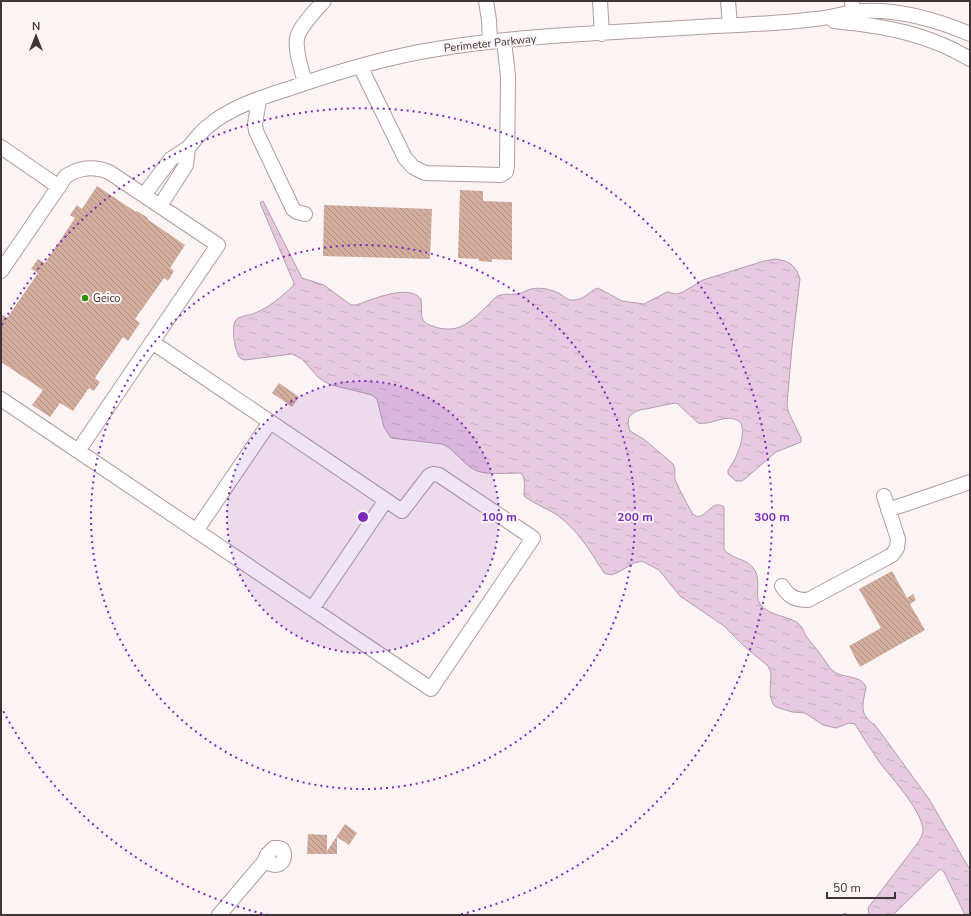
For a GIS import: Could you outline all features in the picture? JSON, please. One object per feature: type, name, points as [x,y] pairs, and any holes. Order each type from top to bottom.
[{"type":"street","points":[[305,83],[297,47],[297,38],[301,30],[324,1]]},
{"type":"street","points":[[360,66],[405,158],[412,168],[425,173],[501,175],[506,172],[507,166],[508,76],[489,20],[486,1]]},
{"type":"street","points":[[600,1],[602,34]]},
{"type":"street","points":[[728,1],[730,25]]},
{"type":"street","name":"Perimeter Parkway","points":[[816,19],[853,7],[863,11],[913,16],[943,24],[970,34]]},
{"type":"street","name":"Perimeter Parkway","points":[[188,148],[207,126],[219,118],[259,100],[305,83],[360,66],[422,52],[497,41],[816,19],[878,26],[900,31],[937,42],[970,59]]},
{"type":"street","points":[[259,100],[255,124],[256,131],[293,209],[297,212],[305,214]]},
{"type":"street","points":[[1,147],[59,187]]},
{"type":"street","points":[[144,195],[171,159],[188,148]]},
{"type":"street","points":[[160,206],[186,165],[188,148]]},
{"type":"street","points":[[1,271],[66,176],[83,168],[102,169],[109,172],[218,245],[78,451]]},
{"type":"street","points":[[1,399],[431,689],[533,538],[439,475],[433,474],[429,476],[402,511],[152,342]]},
{"type":"street","points":[[196,531],[270,422]]},
{"type":"street","points":[[888,510],[970,482]]},
{"type":"street","points":[[782,586],[786,593],[792,598],[808,600],[892,555],[897,548],[898,540],[884,496]]},
{"type":"street","points":[[312,609],[386,500]]},
{"type":"street","points":[[219,915],[264,862]]},
{"type":"water","points":[[263,201],[302,278],[324,285],[351,305],[356,305],[390,294],[408,292],[415,294],[421,299],[422,319],[427,324],[432,326],[447,329],[454,329],[466,324],[500,295],[518,294],[531,289],[542,288],[553,291],[568,299],[578,300],[598,288],[622,301],[644,304],[667,292],[676,294],[683,292],[703,280],[764,261],[776,259],[791,264],[797,271],[800,279],[787,404],[788,411],[801,438],[801,442],[776,452],[742,481],[736,481],[728,474],[728,470],[735,460],[740,447],[742,435],[741,423],[736,420],[730,418],[709,423],[698,423],[678,404],[675,403],[638,411],[629,417],[628,424],[630,431],[645,440],[673,464],[676,482],[693,514],[701,516],[715,505],[721,505],[724,507],[724,549],[730,555],[751,565],[754,569],[758,582],[758,601],[760,604],[769,612],[797,622],[832,670],[840,675],[860,680],[866,687],[863,709],[866,717],[875,725],[929,799],[970,870],[970,915],[965,915],[944,872],[940,869],[893,915],[869,915],[868,908],[917,844],[922,835],[923,829],[921,821],[912,803],[880,763],[855,724],[849,723],[836,728],[823,725],[805,713],[792,712],[776,707],[773,704],[770,695],[771,673],[768,666],[744,646],[724,626],[680,596],[659,570],[642,561],[634,563],[611,575],[604,573],[589,549],[571,527],[557,515],[524,496],[524,481],[521,473],[492,473],[477,471],[467,465],[451,449],[442,444],[391,438],[384,427],[377,399],[372,395],[325,382],[318,377],[302,359],[292,354],[245,360],[240,357],[236,349],[234,338],[235,321],[239,318],[260,311],[270,305],[280,298],[293,286],[294,283],[260,203]]},
{"type":"building","name":"Geico","points":[[97,186],[136,212],[137,211],[148,218],[147,219],[185,245],[170,268],[174,271],[168,281],[164,278],[135,319],[140,323],[128,341],[123,337],[95,378],[100,382],[94,391],[89,388],[73,411],[60,403],[50,417],[32,405],[43,390],[1,362],[1,314],[7,318],[38,273],[31,269],[38,259],[45,263],[75,218],[70,215],[77,205],[82,209]]},
{"type":"building","points":[[460,190],[483,191],[483,201],[512,202],[512,260],[492,259],[492,262],[479,261],[479,259],[458,258]]},
{"type":"building","points":[[324,205],[432,209],[430,259],[323,256]]},
{"type":"building","points":[[279,383],[299,397],[292,407],[272,393]]},
{"type":"building","points":[[892,571],[907,598],[913,594],[916,600],[910,604],[925,630],[860,667],[849,646],[881,628],[859,589]]},
{"type":"building","points":[[345,824],[357,833],[349,845],[337,837],[337,854],[307,854],[308,834],[327,835],[327,851]]},
{"type":"place","name":"Geico","points":[[85,298]]}]
